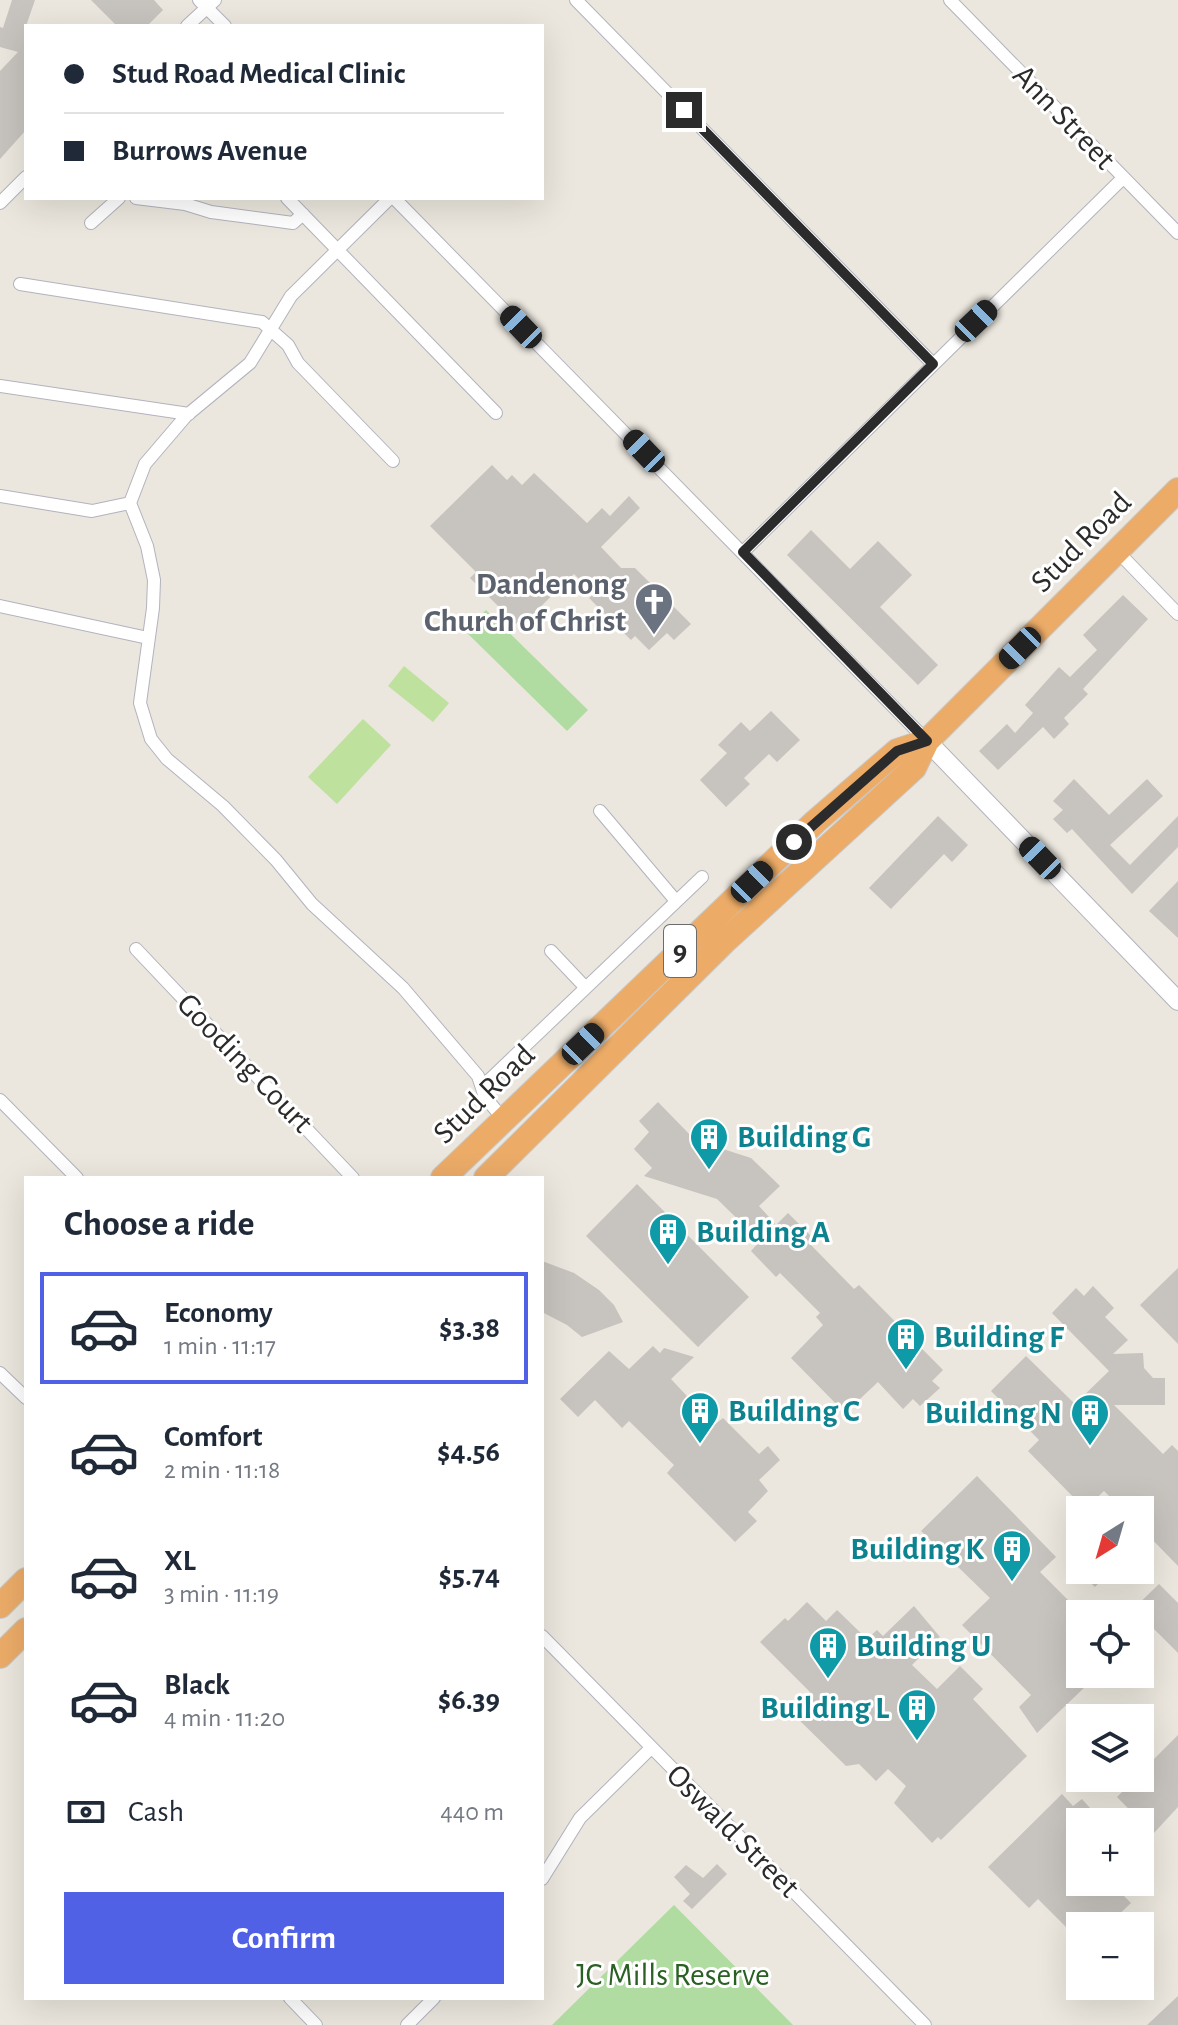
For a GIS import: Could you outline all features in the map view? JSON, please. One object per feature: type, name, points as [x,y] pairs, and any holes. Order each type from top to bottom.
[{"type":"highway","name":"Stud Road","points":[[488,1176],[724,942],[914,768],[927,741],[1178,490]]},
{"type":"highway","name":"Stud Road","points":[[445,1176],[815,822],[897,751],[927,741]]},
{"type":"highway","points":[[0,1606],[24,1582]]},
{"type":"highway","points":[[0,1656],[24,1632]]},
{"type":"main road","points":[[927,741],[1178,1001]]},
{"type":"street","points":[[576,0],[933,364]]},
{"type":"street","name":"Ann Street","points":[[950,0],[1178,233]]},
{"type":"street","points":[[189,24],[207,3],[223,24]]},
{"type":"street","points":[[743,552],[1123,178]]},
{"type":"street","points":[[0,203],[24,179]]},
{"type":"street","points":[[91,223],[117,200]]},
{"type":"street","points":[[152,200],[293,223],[303,214]]},
{"type":"street","points":[[289,200],[496,413]]},
{"type":"street","points":[[390,200],[291,296],[250,363],[189,414],[145,464],[130,503],[151,562],[154,594],[140,703],[146,729],[158,749],[182,774],[223,806],[276,860],[312,904],[403,988],[478,1076],[485,1097],[504,1120]]},
{"type":"street","points":[[394,200],[927,741]]},
{"type":"street","points":[[20,284],[262,322],[288,345],[298,363],[393,461]]},
{"type":"street","points":[[0,386],[189,414]]},
{"type":"street","points":[[0,496],[92,511],[130,503]]},
{"type":"street","points":[[1117,551],[1178,614]]},
{"type":"street","points":[[0,606],[148,638]]},
{"type":"street","points":[[600,811],[676,901]]},
{"type":"street","points":[[483,1086],[702,877]]},
{"type":"street","name":"Gooding Court","points":[[136,949],[351,1176]]},
{"type":"street","points":[[551,951],[585,987]]},
{"type":"street","points":[[0,1100],[75,1176]]},
{"type":"street","points":[[0,1373],[24,1396]]},
{"type":"street","name":"Oswald Street","points":[[544,1638],[925,2025]]},
{"type":"street","points":[[544,1876],[580,1818],[651,1748]]},
{"type":"street","points":[[292,2000],[316,2025]]},
{"type":"street","points":[[407,2025],[432,2000]]},
{"type":"green space","points":[[486,610],[588,710],[567,731],[465,631]]},
{"type":"green space","points":[[404,666],[449,703],[433,722],[388,686]]},
{"type":"green space","points":[[363,719],[391,745],[337,804],[308,777]]},
{"type":"green space","name":"JC Mills Reserve","points":[[674,1905],[793,2025],[552,2025]]},
{"type":"building","points":[[12,0],[35,0],[27,24],[24,24],[24,132],[0,159],[0,71],[18,52],[0,47],[0,27],[3,28]]},
{"type":"building","points":[[91,0],[154,0],[163,10],[149,24],[115,24]]},
{"type":"building","points":[[492,465],[507,480],[512,475],[522,485],[534,473],[587,523],[602,508],[610,516],[629,496],[640,508],[601,547],[621,568],[635,568],[657,590],[661,586],[671,596],[667,600],[691,624],[674,640],[667,633],[649,650],[635,636],[631,640],[589,598],[594,594],[574,574],[525,622],[521,618],[516,624],[470,578],[476,572],[430,526]]},
{"type":"building","points":[[811,530],[850,569],[878,541],[912,575],[880,607],[938,665],[918,685],[787,555]]},
{"type":"building","points":[[1123,595],[1148,619],[1083,689],[1088,694],[1064,718],[1069,724],[1054,739],[1043,727],[998,770],[979,751],[1007,724],[1015,733],[1033,713],[1025,705],[1059,667],[1070,677],[1097,650],[1083,635]]},
{"type":"building","points":[[771,711],[800,740],[777,762],[769,754],[744,778],[750,784],[726,807],[700,780],[727,753],[718,745],[741,722],[750,731]]},
{"type":"building","points":[[1074,779],[1109,815],[1147,779],[1163,796],[1110,845],[1130,865],[1178,816],[1178,847],[1132,894],[1072,829],[1067,833],[1053,819],[1063,810],[1053,801]]},
{"type":"building","points":[[938,816],[968,845],[952,862],[944,854],[891,909],[869,888]]},
{"type":"building","points":[[1178,881],[1178,938],[1149,911]]},
{"type":"building","points":[[658,1102],[695,1140],[751,1158],[780,1186],[759,1206],[776,1225],[788,1213],[814,1239],[810,1244],[854,1289],[859,1285],[943,1370],[932,1381],[940,1388],[920,1406],[913,1399],[903,1409],[878,1382],[845,1413],[791,1358],[823,1325],[816,1317],[820,1313],[780,1273],[776,1277],[751,1251],[760,1241],[717,1199],[644,1176],[652,1168],[634,1149],[649,1132],[639,1121]]},
{"type":"building","name":"Building A","points":[[637,1184],[749,1297],[698,1347],[586,1236]]},
{"type":"building","points":[[544,1262],[574,1273],[599,1290],[614,1305],[623,1322],[582,1337],[544,1313]]},
{"type":"building","points":[[1178,1268],[1178,1344],[1140,1305]]},
{"type":"building","points":[[1093,1286],[1114,1308],[1105,1317],[1128,1340],[1113,1354],[1143,1353],[1144,1368],[1153,1378],[1165,1378],[1165,1405],[1114,1405],[1163,1454],[1172,1445],[1178,1451],[1178,1566],[1154,1541],[1154,1496],[1109,1496],[1104,1491],[1099,1496],[1072,1496],[1028,1451],[1039,1440],[991,1391],[1026,1356],[1075,1404],[1109,1371],[1052,1313],[1076,1288],[1084,1296]]},
{"type":"building","name":"Building C","points":[[653,1346],[660,1353],[664,1348],[694,1357],[671,1379],[714,1425],[723,1418],[759,1454],[768,1446],[780,1460],[759,1480],[768,1491],[748,1512],[757,1521],[735,1542],[667,1473],[674,1465],[629,1421],[622,1428],[595,1400],[578,1417],[560,1399],[609,1351],[629,1369]]},
{"type":"building","name":"Building K","points":[[977,1476],[1056,1557],[1040,1572],[1068,1600],[1066,1688],[1084,1688],[1037,1733],[1019,1707],[1031,1695],[962,1625],[990,1598],[921,1531]]},
{"type":"building","points":[[1159,1584],[1178,1603],[1178,1653],[1154,1629],[1154,1600],[1142,1600]]},
{"type":"building","name":"Building L","points":[[807,1602],[826,1621],[837,1610],[867,1639],[877,1630],[883,1636],[914,1606],[940,1637],[912,1665],[937,1689],[960,1666],[983,1689],[973,1699],[1027,1756],[941,1840],[938,1837],[932,1843],[894,1803],[906,1786],[888,1769],[876,1781],[859,1764],[846,1766],[794,1715],[801,1709],[797,1704],[810,1692],[760,1642]]},
{"type":"building","points":[[1178,1735],[1178,1807],[1154,1833],[1154,1808],[1128,1808],[1117,1797],[1122,1792],[1154,1792],[1154,1759]]},
{"type":"building","points":[[1062,1794],[1073,1806],[1082,1799],[1090,1808],[1066,1808],[1066,1896],[1124,1896],[1131,1903],[1122,1912],[1066,1912],[1066,1927],[1038,1899],[1029,1908],[988,1867]]},
{"type":"building","points":[[717,1864],[727,1874],[692,1909],[683,1901],[690,1894],[674,1877],[686,1865],[703,1878]]},
{"type":"building","points":[[1178,1996],[1178,2025],[1147,2025]]},
{"type":"place","name":"Dandenong Church of Christ","points":[[654,636]]},
{"type":"place","name":"Building G","points":[[709,1171]]},
{"type":"place","name":"Building A","points":[[668,1266]]},
{"type":"place","name":"Building F","points":[[906,1371]]},
{"type":"place","name":"Building C","points":[[700,1445]]},
{"type":"place","name":"Building N","points":[[1090,1447]]},
{"type":"place","name":"Building K","points":[[1012,1583]]},
{"type":"place","name":"Building U","points":[[828,1680]]},
{"type":"place","name":"Building L","points":[[917,1742]]},
{"type":"route","points":[[684,110],[933,364],[743,552],[927,741],[897,751],[794,842]]}]
